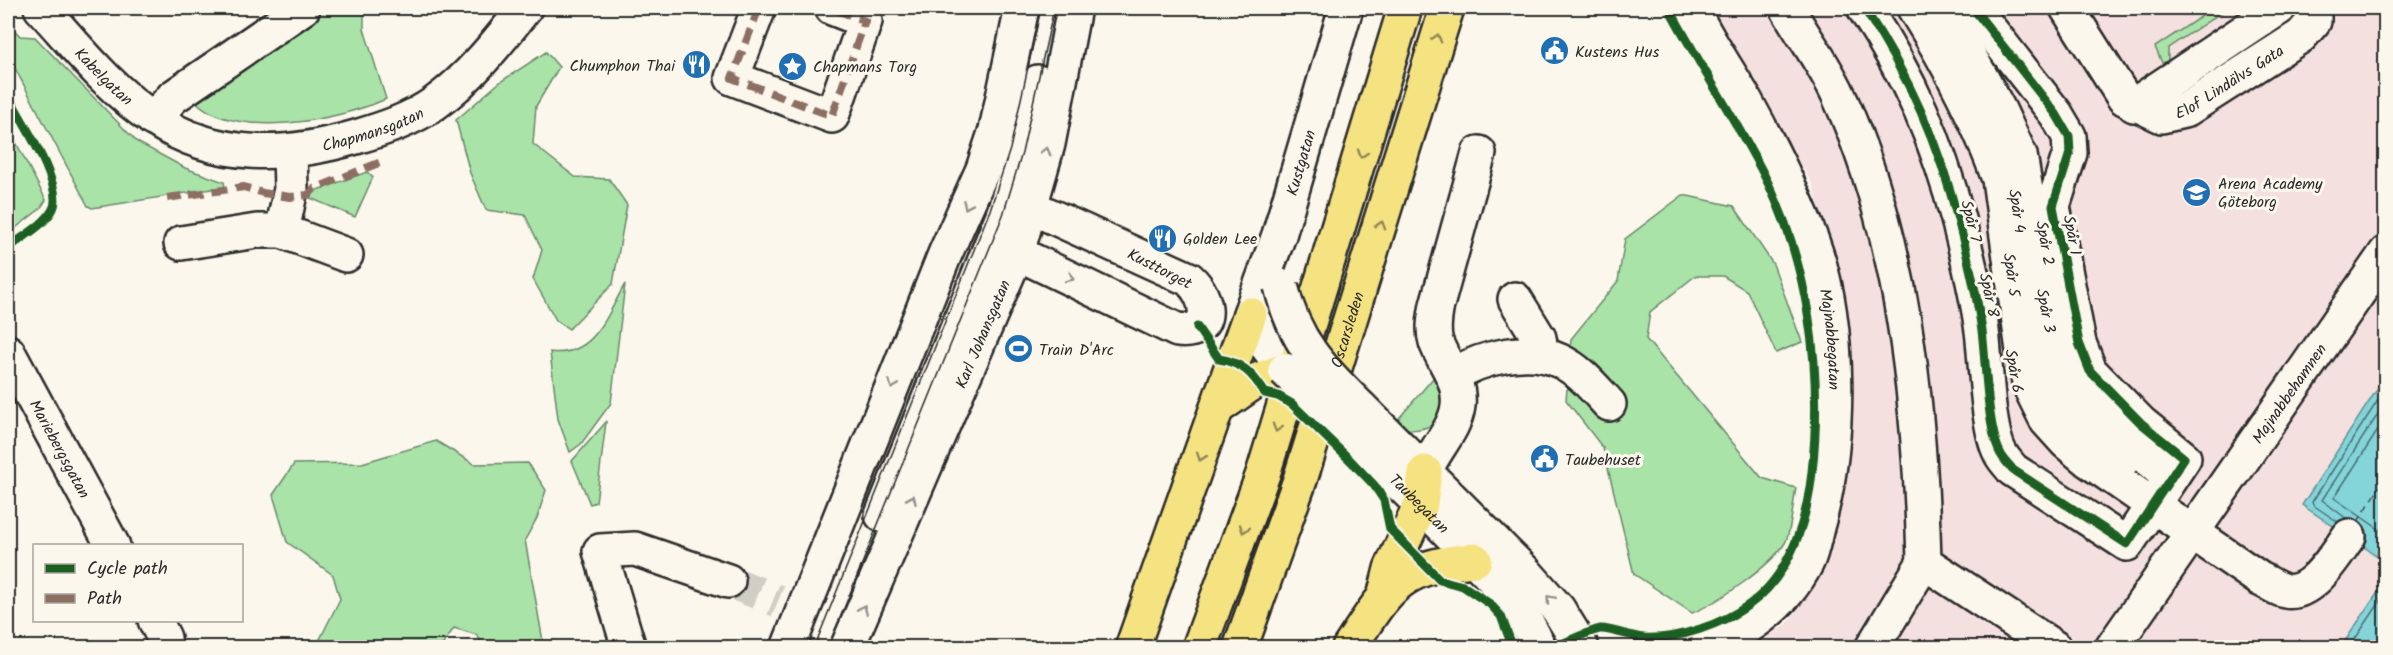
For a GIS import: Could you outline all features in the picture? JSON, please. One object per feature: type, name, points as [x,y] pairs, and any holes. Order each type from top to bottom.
[{"type":"highway","points":[[1199,648],[1263,474],[1406,8]]},
{"type":"highway","name":"Oscarsleden","points":[[1239,648],[1300,480],[1447,8]]},
{"type":"highway","points":[[1132,648],[1217,408],[1256,326]]},
{"type":"highway","points":[[1217,408],[1245,387],[1285,370]]},
{"type":"highway","points":[[1385,593],[1391,569],[1421,504],[1425,472]]},
{"type":"highway","points":[[1349,648],[1385,593],[1404,578],[1440,562],[1475,560]]},
{"type":"street","name":"Kabelgatan","points":[[41,8],[120,91],[166,126]]},
{"type":"street","points":[[166,126],[173,97],[303,8]]},
{"type":"street","name":"Chapmansgatan","points":[[166,126],[237,150],[290,153],[327,146],[390,127],[434,104],[459,84],[525,8]]},
{"type":"street","points":[[759,8],[732,78],[832,116],[866,14],[832,8]]},
{"type":"street","points":[[788,648],[790,605],[834,532],[945,254],[983,169],[996,130],[1022,8]]},
{"type":"street","points":[[834,532],[852,527],[869,513],[969,264],[1010,149],[1041,8]]},
{"type":"street","points":[[879,571],[874,556],[873,538],[1003,215],[1022,153],[1054,8]]},
{"type":"street","name":"Karl Johansgatan","points":[[847,648],[1017,253],[1048,144],[1074,8]]},
{"type":"street","name":"Kustgatan","points":[[1256,326],[1346,8]]},
{"type":"street","name":"Majnabbegatan","points":[[1692,8],[1780,164],[1797,202],[1813,244],[1827,305],[1835,362],[1830,461],[1824,504],[1808,560],[1790,588],[1766,615],[1730,638],[1707,647]]},
{"type":"street","points":[[1786,8],[1837,92],[1862,154],[1892,252],[1919,435],[1924,562],[1872,648]]},
{"type":"street","name":"Spår 8","points":[[1864,8],[1902,69],[1928,125],[1946,177],[1960,225],[1982,327],[1993,425],[2001,456],[2013,470],[2157,499]]},
{"type":"street","name":"Spår 7","points":[[1882,8],[1905,40],[1919,69],[1944,124],[1961,177],[1973,219],[1990,305],[2004,408],[2010,430],[2029,461],[2157,499]]},
{"type":"street","name":"Spår 6","points":[[1897,8],[1943,83],[1968,144],[1993,236],[2015,382],[2027,423],[2052,458],[2071,472],[2157,499]]},
{"type":"street","name":"Spår 5","points":[[1914,8],[1951,71],[1991,156],[1999,179],[2025,365],[2031,389],[2047,422],[2066,442],[2157,499]]},
{"type":"street","name":"Spår 4","points":[[1928,8],[1960,61],[2012,167],[2037,353],[2045,376],[2052,391],[2069,412],[2157,499]]},
{"type":"street","name":"Spår 3","points":[[1943,8],[1999,110],[2020,155],[2057,361],[2066,381],[2106,423],[2157,499]]},
{"type":"street","name":"Spår 2","points":[[1959,8],[2057,140],[2058,151],[2040,205],[2067,347],[2080,378],[2133,432],[2157,499]]},
{"type":"street","name":"Spår 1","points":[[1973,8],[2056,114],[2069,136],[2070,153],[2053,206],[2079,344],[2090,372],[2142,423],[2157,499]]},
{"type":"street","name":"Elof Lindälvs Gata","points":[[2067,8],[2124,98],[2133,105],[2162,116],[2184,111],[2301,36],[2314,21],[2314,8]]},
{"type":"street","points":[[2133,105],[2279,8]]},
{"type":"street","points":[[282,231],[291,189],[290,153]]},
{"type":"street","name":"Taubegatan","points":[[1425,472],[1432,454],[1454,423],[1458,396],[1453,375],[1436,341],[1433,329],[1437,305],[1479,153]]},
{"type":"street","name":"Kusttorget","points":[[1017,253],[1177,330],[1187,332],[1197,327],[1204,319],[1206,309],[1204,297],[1189,279],[1031,207]]},
{"type":"street","points":[[181,243],[257,231],[282,231],[346,255]]},
{"type":"street","name":"Taubegatan","points":[[1280,235],[1281,286],[1288,313],[1299,337],[1328,375],[1354,420],[1421,504],[1522,612],[1539,648]]},
{"type":"street","name":"Majnabbehamnen","points":[[2112,648],[2385,253]]},
{"type":"street","points":[[1515,299],[1539,338],[1542,355]]},
{"type":"street","name":"Taubegatan","points":[[1256,326],[1285,370],[1425,472],[1527,574],[1558,609],[1582,648]]},
{"type":"street","name":"Mariebergsgatan","points":[[8,352],[112,544]]},
{"type":"street","points":[[1453,375],[1490,359],[1542,355],[1567,364],[1609,404]]},
{"type":"street","points":[[1285,370],[1305,369],[1328,375]]},
{"type":"street","points":[[2157,499],[2193,533],[2260,579],[2284,591],[2301,589],[2321,575],[2349,536]]},
{"type":"street","points":[[629,648],[600,551],[635,549],[728,581]]},
{"type":"street","points":[[1924,562],[2055,648]]},
{"type":"street","points":[[156,622],[164,638],[165,648]]},
{"type":"shaded area","points":[[1709,8],[2385,8],[2385,377],[2302,505],[2385,561],[2385,582],[2341,647],[1752,647],[1787,624],[1824,569],[1842,490],[1853,392],[1838,274],[1813,185]]},
{"type":"green space","points":[[325,8],[364,8],[364,29],[386,99],[366,107],[314,120],[259,123],[233,120],[211,112],[193,99],[198,90]]},
{"type":"green space","points":[[2214,8],[2228,8],[2168,48],[2168,76],[2155,47]]},
{"type":"green space","points":[[8,23],[20,36],[35,37],[137,142],[185,168],[224,182],[225,187],[92,208],[88,206],[8,55]]},
{"type":"green space","points":[[546,52],[559,67],[536,106],[533,144],[575,177],[609,179],[627,205],[613,284],[569,329],[556,320],[533,279],[542,250],[525,215],[486,210],[470,173],[456,120],[500,82]]},
{"type":"green space","points":[[8,127],[46,200],[40,209],[8,234]]},
{"type":"green space","points":[[367,172],[373,177],[355,217],[310,198],[314,191]]},
{"type":"green space","points":[[1683,195],[1734,206],[1773,264],[1802,342],[1776,353],[1747,291],[1723,276],[1695,276],[1650,312],[1646,339],[1762,478],[1796,488],[1789,532],[1778,552],[1768,563],[1742,583],[1692,613],[1634,574],[1603,448],[1566,400],[1571,339],[1618,281],[1625,239]]},
{"type":"green space","points":[[625,284],[611,403],[581,444],[570,452],[558,419],[550,352],[565,352],[578,348],[588,341],[605,321]]},
{"type":"green space","points":[[1434,377],[1447,396],[1435,424],[1414,430],[1394,424]]},
{"type":"green space","points":[[606,422],[596,502],[590,504],[572,461]]},
{"type":"green space","points":[[436,441],[474,464],[528,463],[546,490],[537,518],[525,540],[544,647],[484,647],[477,635],[454,628],[441,647],[316,647],[340,599],[333,575],[287,542],[273,495],[294,464],[362,463]]},
{"type":"water","points":[[2385,377],[2385,561],[2302,505]]},
{"type":"water","points":[[2385,582],[2385,647],[2341,647]]},
{"type":"ferry route","points":[[2357,523],[2386,478]]},
{"type":"tunnel","points":[[728,581],[778,601]]},
{"type":"tram line","points":[[814,648],[990,210],[1010,149],[1041,8]]},
{"type":"tram line","points":[[828,648],[1003,215],[1022,153],[1054,8]]},
{"type":"marked path","points":[[432,8],[446,10]]},
{"type":"marked path","points":[[759,8],[732,78],[832,116],[865,21],[832,8]]},
{"type":"marked path","points":[[167,198],[244,187],[263,193],[290,197],[308,195],[314,189],[381,162]]},
{"type":"cycle path","points":[[1553,648],[1600,629],[1644,638],[1671,636],[1714,624],[1739,611],[1764,592],[1786,562],[1795,545],[1810,490],[1815,434],[1813,356],[1809,317],[1791,241],[1761,169],[1669,8]]},
{"type":"cycle path","points":[[1864,8],[1909,85],[1932,138],[1951,193],[1978,304],[1990,414],[1997,446],[2013,470],[2127,544],[2184,458],[2141,423],[2090,371],[2079,343],[2053,206],[2070,153],[2069,136],[2056,114],[1973,8]]},
{"type":"cycle path","points":[[8,95],[47,169],[55,198],[53,209],[45,220],[8,248]]},
{"type":"cycle path","points":[[1197,327],[1219,359],[1241,366],[1256,380],[1265,393],[1278,396],[1292,404],[1349,459],[1374,485],[1384,500],[1390,529],[1440,580],[1463,586],[1490,604],[1501,616],[1513,648]]},
{"type":"place","name":"Kustens Hus","points":[[1554,51]]},
{"type":"place","name":"Chumphon Thai","points":[[696,65]]},
{"type":"place","name":"Chapmans Torg","points":[[792,66]]},
{"type":"place","name":"Arena Academy Göteborg","points":[[2197,192]]},
{"type":"place","name":"Golden Lee","points":[[1162,238]]},
{"type":"place","name":"Train D'Arc","points":[[1018,349]]},
{"type":"place","name":"Taubehuset","points":[[1544,459]]}]
